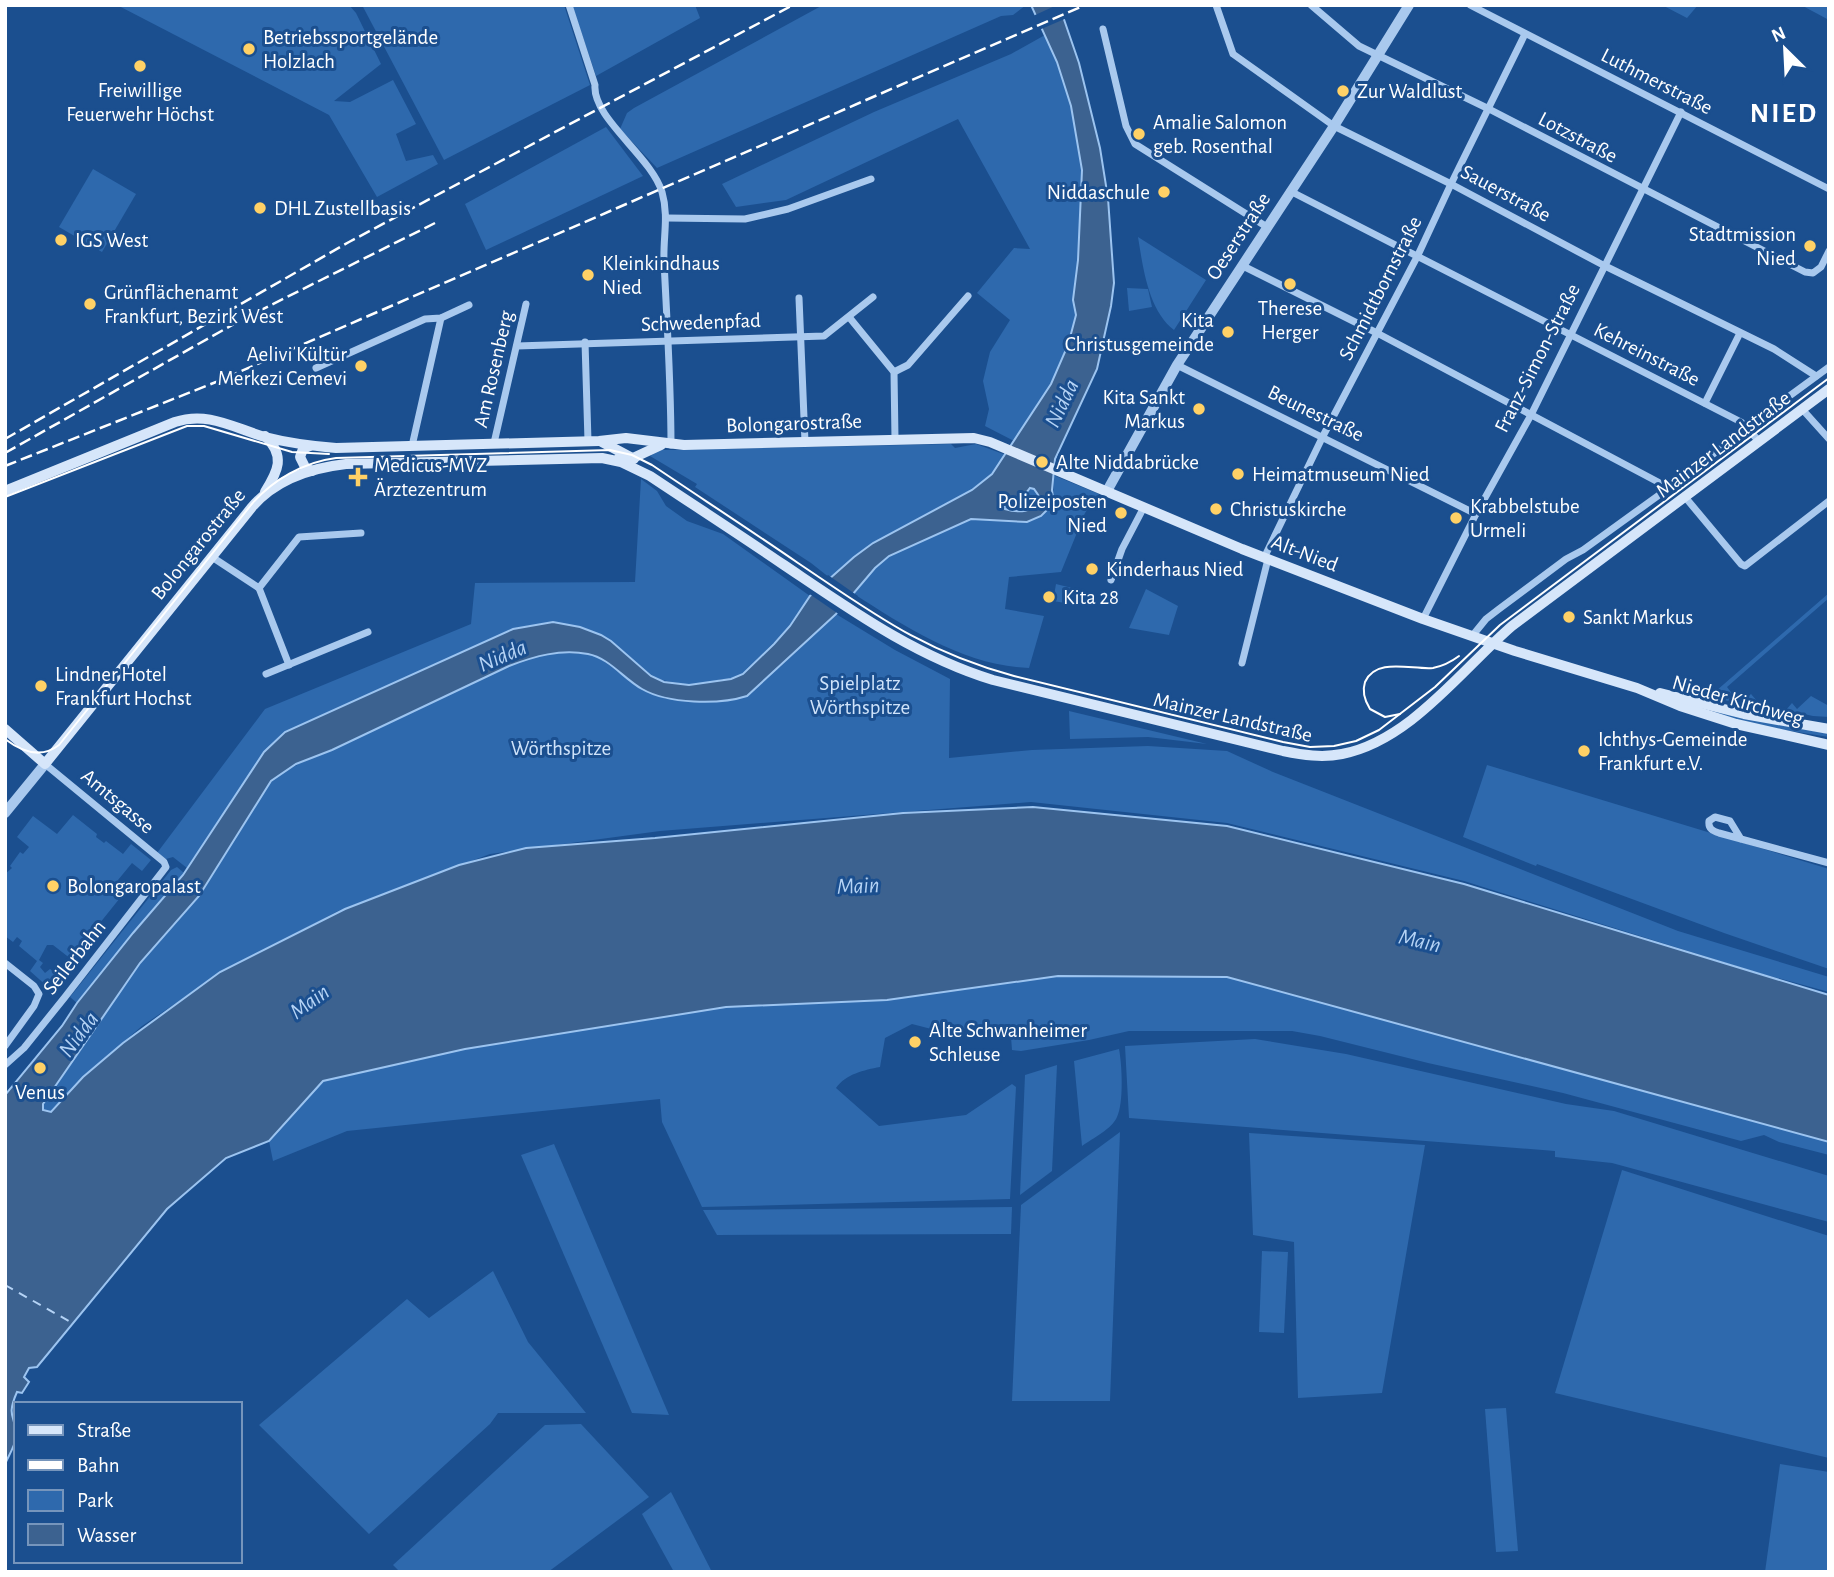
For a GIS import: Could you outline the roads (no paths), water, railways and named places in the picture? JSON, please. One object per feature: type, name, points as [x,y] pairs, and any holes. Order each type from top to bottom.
[{"type":"main road","name":"Mainzer Landstraße","points":[[650,476],[860,616],[917,650],[967,672],[1229,738],[1315,756],[1343,754],[1358,750],[1396,730],[1452,684],[1492,643],[1829,389]]},
{"type":"main road","points":[[5,491],[186,418],[215,419],[265,436],[310,446],[335,448],[625,438],[644,447],[668,445]]},
{"type":"main road","points":[[263,495],[275,474],[279,460],[276,448],[265,436]]},
{"type":"main road","name":"Bolongarostraße","points":[[668,445],[975,438],[1103,489]]},
{"type":"main road","points":[[593,441],[613,446],[633,458],[650,476]]},
{"type":"main road","points":[[310,446],[303,449],[300,457],[305,467],[312,471]]},
{"type":"main road","points":[[602,458],[633,458],[644,447]]},
{"type":"main road","name":"Bolongarostraße","points":[[46,764],[263,495],[284,482],[312,471],[346,464],[602,458],[621,462],[650,476]]},
{"type":"main road","name":"Alt-Nied","points":[[1103,489],[1266,559],[1492,643]]},
{"type":"main road","name":"Nieder Kirchweg","points":[[1492,643],[1637,688],[1744,714],[1829,729]]},
{"type":"main road","name":"Nieder Kirchweg","points":[[1637,688],[1680,706],[1736,724],[1829,746]]},
{"type":"main road","points":[[5,729],[46,764]]},
{"type":"street","points":[[569,5],[595,85],[595,97],[603,112],[657,179],[662,193],[667,218],[664,254],[668,445]]},
{"type":"street","name":"Sauerstraße","points":[[1216,5],[1233,54],[1334,126],[1774,349],[1816,376]]},
{"type":"street","name":"Lotzstraße","points":[[1311,5],[1360,46],[1489,109],[1805,272],[1813,273],[1821,267],[1829,251]]},
{"type":"street","name":"Oeserstraße","points":[[1103,489],[1177,365],[1334,126],[1409,5]]},
{"type":"street","name":"Luthmerstraße","points":[[1470,5],[1829,189]]},
{"type":"street","points":[[1103,29],[1126,126],[1135,144],[1268,227]]},
{"type":"street","name":"Schmidtbornstraße","points":[[1242,663],[1266,559],[1324,436],[1418,255],[1525,34]]},
{"type":"street","name":"Franz-Simon-Straße","points":[[1423,618],[1476,513],[1531,415],[1681,112]]},
{"type":"street","points":[[667,218],[745,219],[788,209],[871,179]]},
{"type":"street","name":"Kehreinstraße","points":[[1290,191],[1705,403],[1745,425],[1759,441]]},
{"type":"street","points":[[1243,266],[1377,333],[1658,482],[1666,490]]},
{"type":"street","points":[[894,372],[908,365],[968,296]]},
{"type":"street","name":"Schwedenpfad","points":[[517,346],[824,336],[873,297]]},
{"type":"street","points":[[799,298],[805,442]]},
{"type":"street","name":"Am Rosenberg","points":[[494,443],[526,304]]},
{"type":"street","points":[[316,368],[425,319],[441,318],[468,305]]},
{"type":"street","points":[[849,317],[894,372],[895,439]]},
{"type":"street","points":[[412,446],[441,318]]},
{"type":"street","points":[[1705,403],[1740,333]]},
{"type":"street","points":[[585,342],[593,441]]},
{"type":"street","name":"Beunestraße","points":[[1177,365],[1476,513]]},
{"type":"street","name":"Mainzer Landstraße","points":[[1473,635],[1479,626],[1499,609],[1666,490],[1732,439],[1745,425],[1765,414],[1829,367]]},
{"type":"street","points":[[1802,409],[1829,439]]},
{"type":"street","points":[[1685,497],[1745,566],[1829,501]]},
{"type":"street","points":[[1111,580],[1122,549],[1144,507]]},
{"type":"street","points":[[259,588],[299,537],[361,533]]},
{"type":"street","points":[[212,557],[259,588],[289,665]]},
{"type":"street","points":[[266,674],[368,632]]},
{"type":"street","name":"Bolongarostraße","points":[[5,813],[46,764]]},
{"type":"street","name":"Amtsgasse","points":[[46,764],[166,867]]},
{"type":"street","points":[[1741,839],[1829,863]]},
{"type":"street","name":"Seilerbahn","points":[[5,1065],[24,1048],[65,998],[166,867]]},
{"type":"street","points":[[5,963],[34,986],[38,998],[5,1046]]},
{"type":"water","points":[[1031,5],[1059,5],[1079,63],[1100,148],[1108,198],[1114,283],[1097,369],[1055,459],[1052,490],[1054,503],[1041,516],[1027,522],[971,519],[889,556],[875,568],[836,614],[747,696],[708,702],[665,698],[642,689],[596,656],[568,652],[548,654],[509,666],[332,750],[296,764],[271,781],[199,896],[140,963],[43,1104],[43,1110],[51,1112],[83,1077],[123,1043],[220,972],[345,909],[459,865],[526,848],[903,813],[1033,807],[1227,826],[1464,884],[1829,995],[1829,1142],[1227,977],[1058,976],[887,1000],[726,1007],[465,1049],[323,1081],[269,1141],[226,1158],[167,1209],[37,1367],[29,1368],[24,1377],[29,1382],[22,1393],[17,1392],[12,1407],[14,1444],[5,1464],[5,1095],[133,933],[183,875],[264,752],[285,732],[513,629],[553,622],[580,627],[601,635],[651,676],[664,682],[689,685],[731,679],[743,674],[790,626],[810,596],[854,557],[873,543],[972,490],[992,474],[1051,384],[1068,345],[1076,315],[1073,300],[1078,260],[1082,170],[1071,106],[1057,62]],"holes":[[[1030,488],[1034,489],[1041,499],[1030,509],[1005,509],[1004,503],[1007,500],[1022,498]]]},
{"type":"tram line","points":[[5,739],[25,750],[38,753],[59,745],[251,505],[279,480],[301,468],[336,458],[610,450],[632,455],[652,465],[876,615],[953,655],[1014,676],[1283,742],[1310,747],[1334,746],[1356,741],[1379,730],[1435,687],[1500,625],[1829,378]]},
{"type":"tram line","points":[[5,497],[187,426],[204,426],[292,452],[329,454]]},
{"type":"tram line","points":[[1400,714],[1385,717],[1370,709],[1364,689],[1370,674],[1395,666],[1433,668],[1447,664],[1459,656]]},
{"type":"railway","points":[[5,439],[349,242],[793,5]]},
{"type":"railway","points":[[5,466],[216,382],[1085,5]]},
{"type":"railway","points":[[5,453],[241,320],[435,223]]},
{"type":"place","name":"Betriebssportgelände Holzlach","points":[[249,49]]},
{"type":"place","name":"Freiwillige Feuerwehr Höchst","points":[[140,66]]},
{"type":"place","name":"Zur Waldlust","points":[[1343,91]]},
{"type":"place","name":"Amalie Salomon geb. Rosenthal","points":[[1139,134]]},
{"type":"place","name":"Niddaschule","points":[[1164,192]]},
{"type":"place","name":"DHL Zustellbasis","points":[[260,208]]},
{"type":"place","name":"IGS West","points":[[61,240]]},
{"type":"place","name":"Stadtmission Nied","points":[[1810,246]]},
{"type":"place","name":"Kleinkindhaus Nied","points":[[588,275]]},
{"type":"place","name":"Therese Herger","points":[[1290,284]]},
{"type":"place","name":"Grünflächenamt Frankfurt, Bezirk West","points":[[90,304]]},
{"type":"place","name":"Kita Christusgemeinde","points":[[1228,332]]},
{"type":"place","name":"Aelivi Kültür Merkezi Cemevi","points":[[361,366]]},
{"type":"place","name":"Kita Sankt Markus","points":[[1199,409]]},
{"type":"place","name":"Alte Niddabrücke","points":[[1042,462]]},
{"type":"place","name":"Heimatmuseum Nied","points":[[1238,474]]},
{"type":"place","name":"Medicus-MVZ Ärztezentrum","points":[[358,477]]},
{"type":"place","name":"Christuskirche","points":[[1216,509]]},
{"type":"place","name":"Polizeiposten Nied","points":[[1121,513]]},
{"type":"place","name":"Krabbelstube Urmeli","points":[[1456,518]]},
{"type":"place","name":"Kinderhaus Nied","points":[[1092,569]]},
{"type":"place","name":"Kita 28","points":[[1049,597]]},
{"type":"place","name":"Sankt Markus","points":[[1569,617]]},
{"type":"place","name":"Lindner Hotel Frankfurt Hochst","points":[[41,686]]},
{"type":"place","name":"Ichthys-Gemeinde Frankfurt e.V.","points":[[1584,751]]},
{"type":"place","name":"Bolongaropalast","points":[[53,886]]},
{"type":"place","name":"Alte Schwanheimer Schleuse","points":[[915,1042]]},
{"type":"place","name":"Venus","points":[[40,1068]]},
{"type":"district","name":"NIED","points":[[1784,112]]},
{"type":"water label","name":"Nidda","points":[[1061,403]]},
{"type":"water label","name":"Nidda","points":[[502,655]]},
{"type":"water label","name":"Main","points":[[858,885]]},
{"type":"water label","name":"Main","points":[[1420,940]]},
{"type":"water label","name":"Main","points":[[309,1001]]},
{"type":"water label","name":"Nidda","points":[[78,1034]]},
{"type":"park label","name":"Spielplatz Wörthspitze","points":[[860,695]]},
{"type":"park label","name":"Wörthspitze","points":[[561,748]]}]
